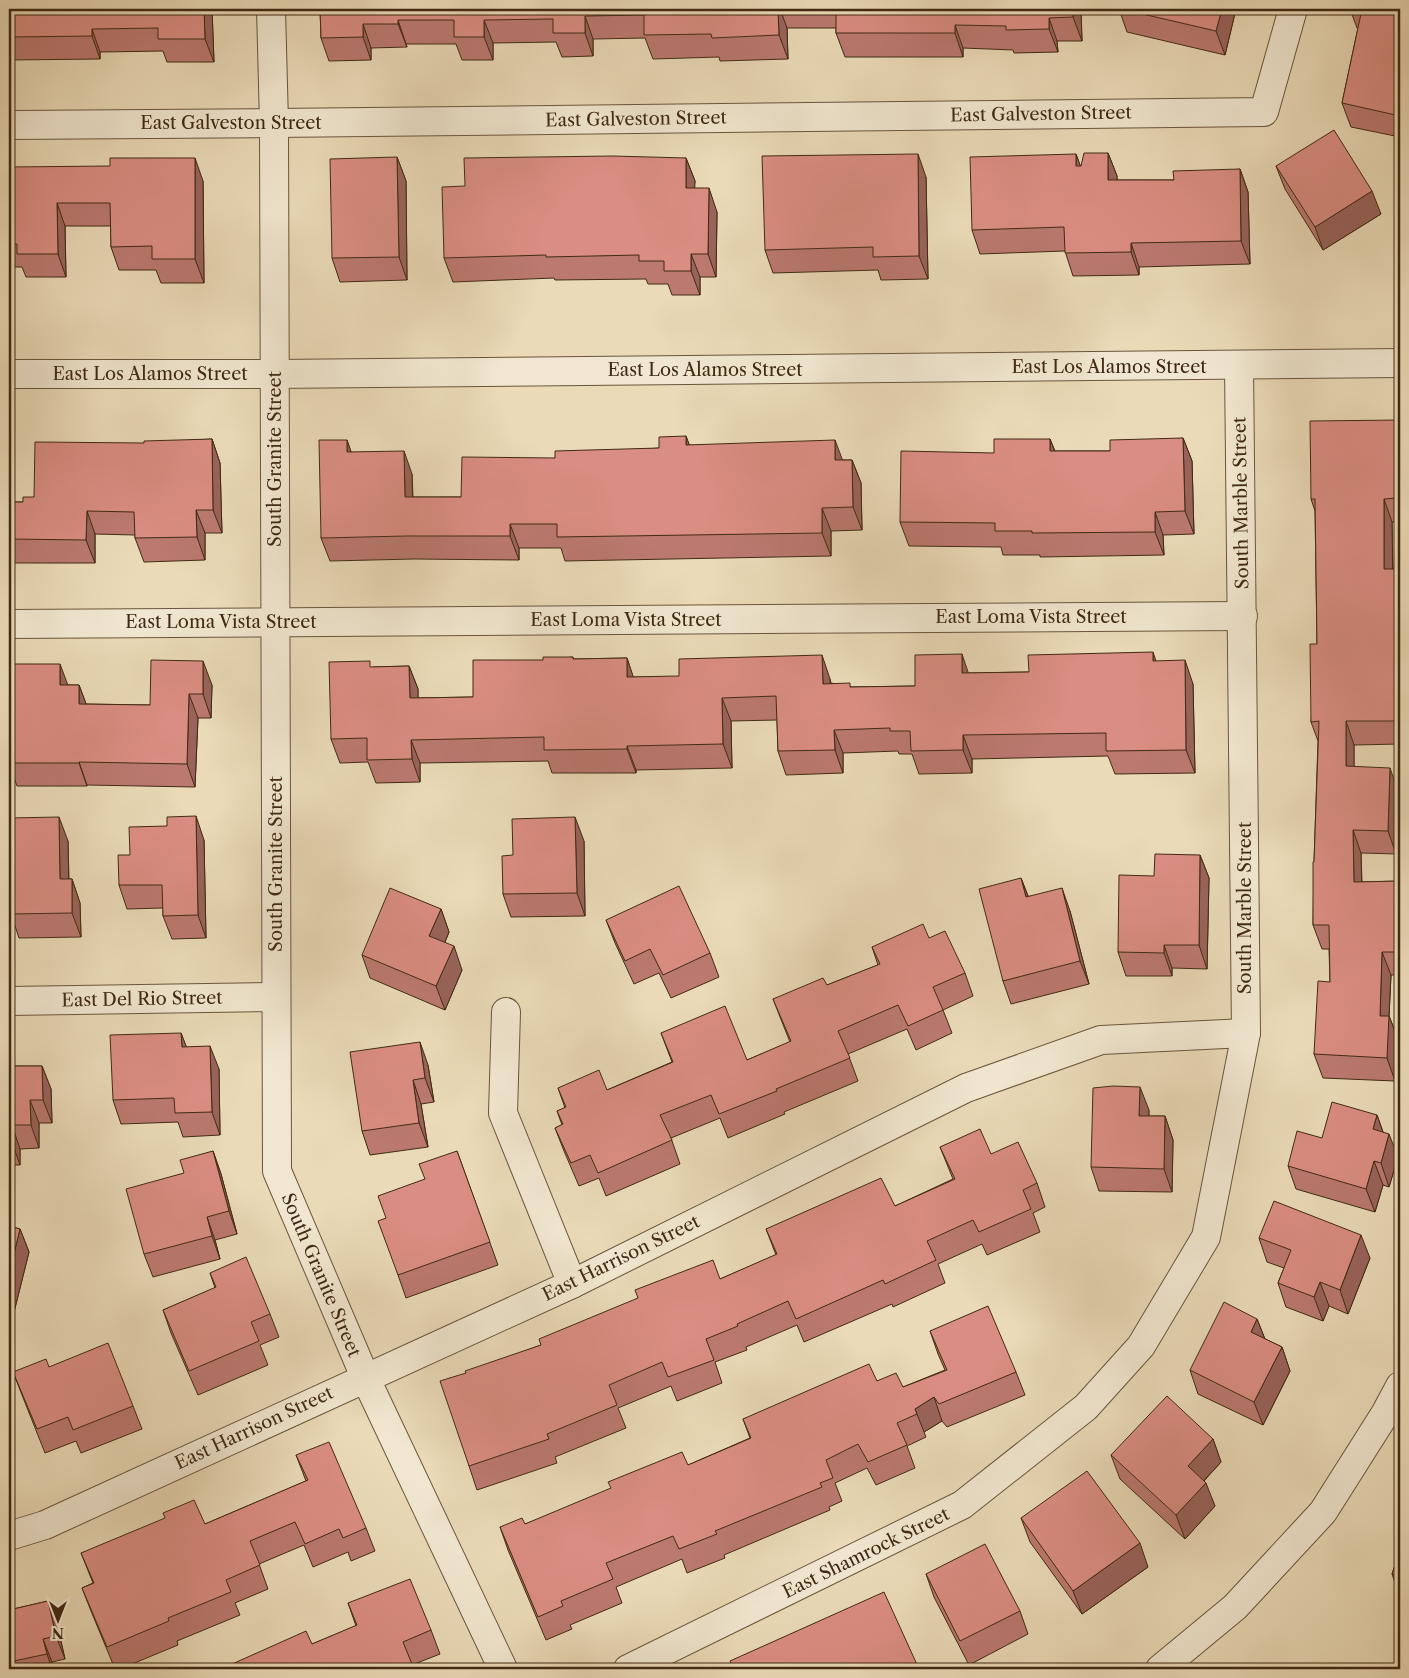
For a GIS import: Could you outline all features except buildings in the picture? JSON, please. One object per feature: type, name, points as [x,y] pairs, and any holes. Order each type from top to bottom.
[{"type":"street","name":"South Granite Street","points":[[271,9],[274,123],[277,1172],[364,1377],[503,1669]]},
{"type":"street","name":"East Galveston Street","points":[[9,124],[274,123],[1264,112],[1293,9]]},
{"type":"street","name":"East Los Alamos Street","points":[[9,374],[274,374],[1400,363]]},
{"type":"street","name":"South Marble Street","points":[[1086,1407],[1141,1346],[1206,1237],[1246,1033],[1239,366]]},
{"type":"street","name":"East Loma Vista Street","points":[[9,624],[1243,616]]},
{"type":"street","name":"East Del Rio Street","points":[[9,1001],[276,997]]},
{"type":"street","points":[[506,1012],[502,1113],[572,1284]]},
{"type":"street","name":"East Harrison Street","points":[[9,1536],[46,1525],[364,1377],[572,1284],[966,1088],[1101,1040],[1246,1033]]},
{"type":"street","points":[[1160,1669],[1235,1607],[1323,1512],[1393,1418],[1400,1386]]},
{"type":"street","name":"East Shamrock Street","points":[[628,1669],[962,1505],[1086,1407]]}]
